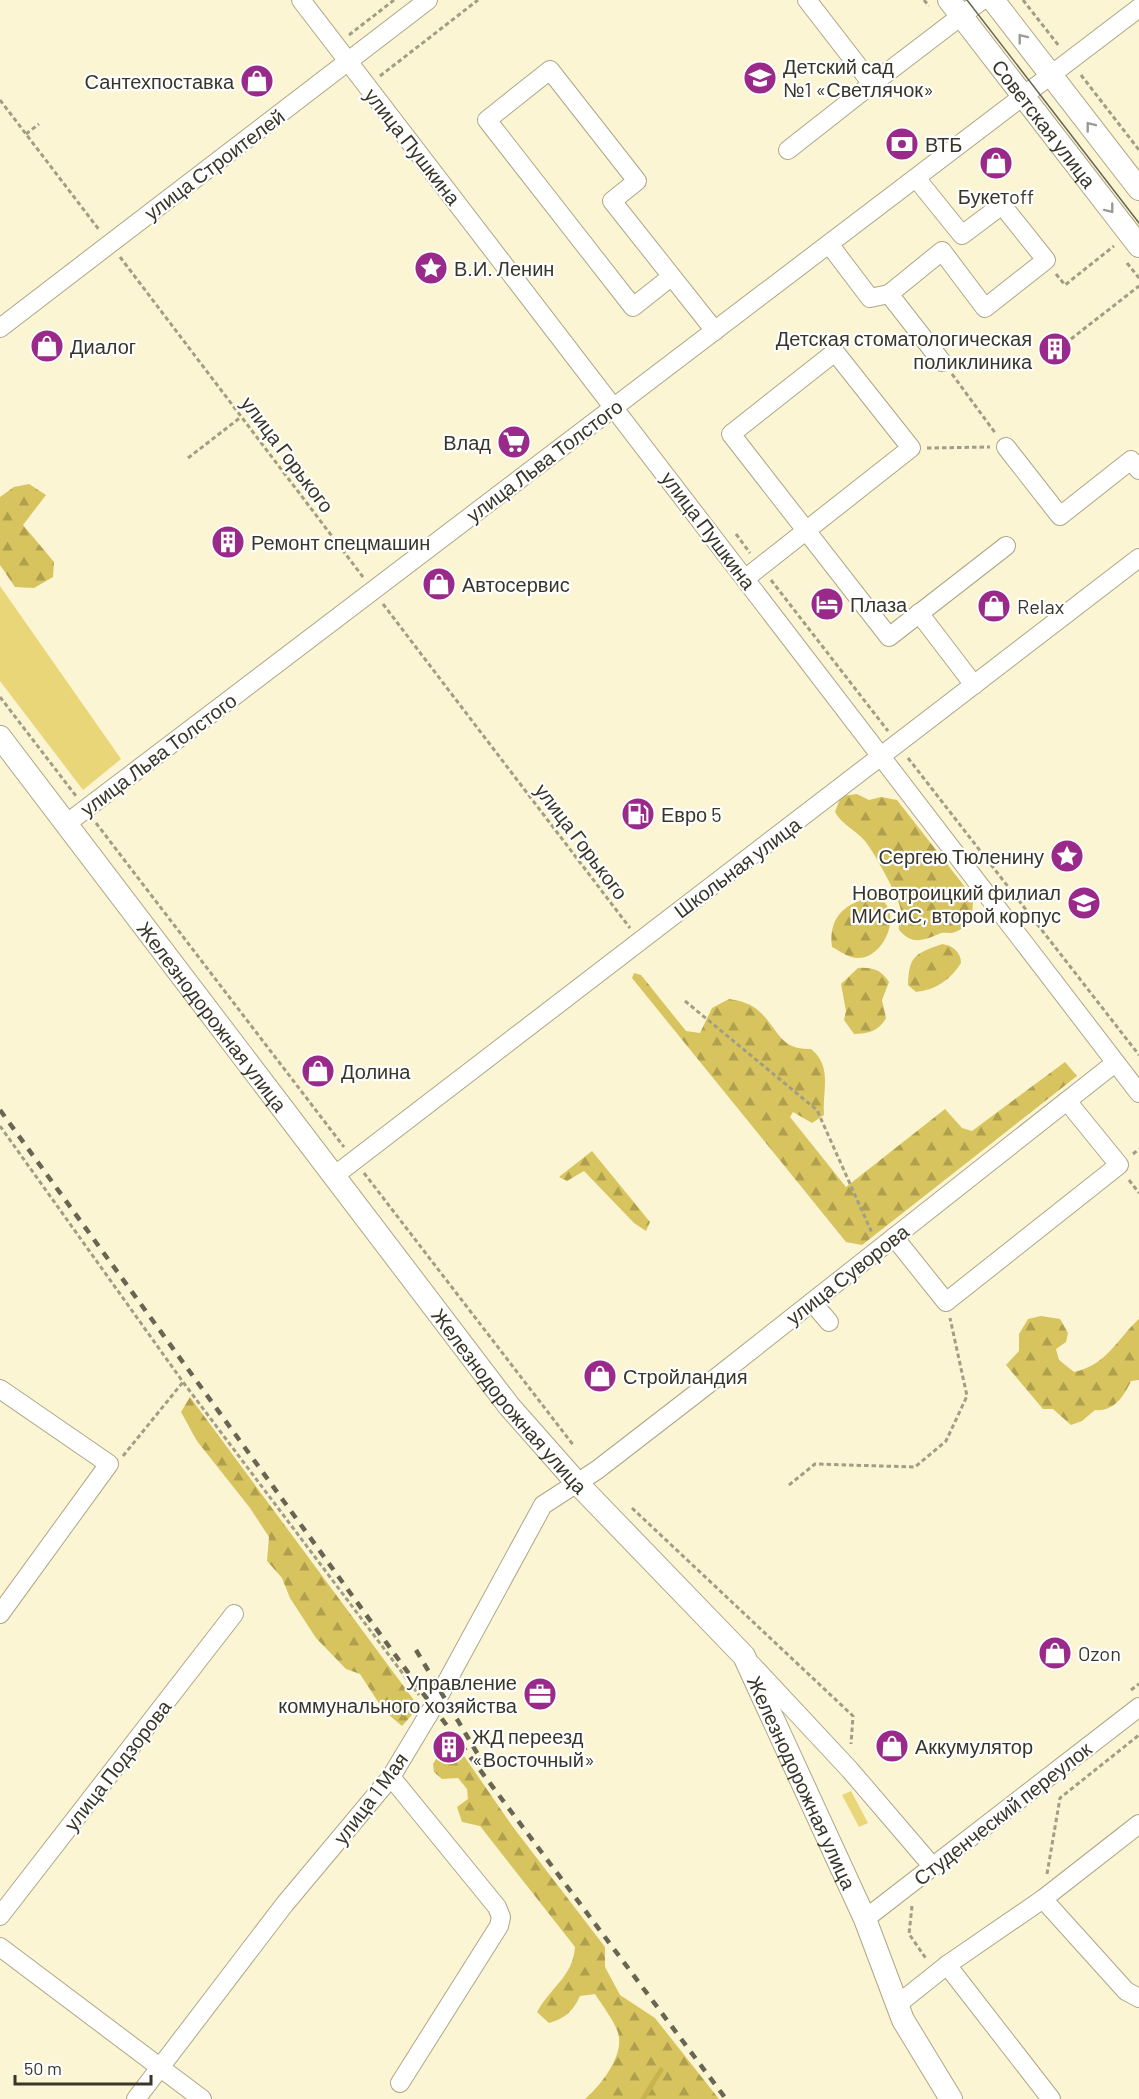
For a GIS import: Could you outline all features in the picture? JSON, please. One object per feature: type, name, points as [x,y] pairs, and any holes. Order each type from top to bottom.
[{"type":"main road","name":"Советская улица","points":[[993,0],[1139,189]]},
{"type":"main road","name":"Советская улица","points":[[955,8],[1139,246]]},
{"type":"main road","name":"Железнодорожная улица","points":[[0,737],[509,1406],[585,1478],[744,1656],[865,1919],[903,2020],[951,2099]]},
{"type":"street","name":"улица Пушкина","points":[[301,0],[1139,1094]]},
{"type":"street","name":"улица Строителей","points":[[0,328],[428,0]]},
{"type":"street","points":[[807,0],[872,84]]},
{"type":"street","points":[[788,150],[872,84],[955,8],[982,0]]},
{"type":"street","points":[[1051,75],[1139,8]]},
{"type":"street","points":[[671,277],[633,307],[487,120],[550,70],[637,181],[612,201],[715,331]]},
{"type":"street","name":"улица Льва Толстого","points":[[66,824],[1051,75]]},
{"type":"street","points":[[916,178],[963,236]]},
{"type":"street","points":[[829,244],[870,298],[889,294],[942,251],[1002,205],[1046,260],[985,308],[942,251]]},
{"type":"street","points":[[889,294],[942,362]]},
{"type":"street","points":[[746,578],[807,530],[911,448],[835,352],[731,434],[807,530],[890,637],[1006,546]]},
{"type":"street","points":[[1006,447],[1060,516],[1131,460],[1139,470]]},
{"type":"street","name":"Школьная улица","points":[[334,1176],[1139,558]]},
{"type":"street","points":[[919,613],[974,685]]},
{"type":"street","name":"улица Суворова","points":[[585,1478],[1115,1063]]},
{"type":"street","points":[[894,1237],[946,1302],[1119,1165],[1067,1101]]},
{"type":"street","points":[[812,1302],[829,1322]]},
{"type":"street","points":[[0,1389],[109,1464],[0,1614]]},
{"type":"street","name":"улица 1 Мая","points":[[136,2099],[284,1905],[391,1777],[430,1711],[543,1505],[585,1478]]},
{"type":"street","name":"улица Подзорова","points":[[0,1916],[234,1614]]},
{"type":"street","points":[[744,1656],[850,1770],[933,1867]]},
{"type":"street","name":"Студенческий переулок","points":[[865,1919],[1139,1707]]},
{"type":"street","points":[[391,1777],[497,1907],[501,1917],[499,1926],[400,2083]]},
{"type":"street","points":[[898,2004],[942,1969],[1042,1899],[1139,1824]]},
{"type":"street","points":[[1042,1899],[1135,1990]]},
{"type":"street","points":[[0,1947],[202,2099]]},
{"type":"street","points":[[942,1969],[1051,2099]]},
{"type":"path","points":[[348,36],[394,0]]},
{"type":"path","points":[[379,77],[478,0]]},
{"type":"path","name":"улица Горького","points":[[0,100],[640,941]]},
{"type":"path","points":[[26,134],[39,124]]},
{"type":"path","points":[[1046,260],[1065,285],[1114,246]]},
{"type":"path","points":[[1071,339],[1139,286]]},
{"type":"path","points":[[942,362],[1006,447]]},
{"type":"path","points":[[188,458],[241,417]]},
{"type":"path","points":[[911,448],[1006,447]]},
{"type":"path","points":[[0,697],[354,1161],[585,1478]]},
{"type":"path","points":[[685,1001],[817,1110],[879,1249]]},
{"type":"path","points":[[0,1126],[183,1382],[430,1711]]},
{"type":"path","points":[[789,1485],[815,1464],[915,1467],[946,1441],[967,1396],[946,1302]]},
{"type":"path","points":[[109,1464],[121,1459],[183,1382]]},
{"type":"path","points":[[630,1506],[853,1716],[850,1770]]},
{"type":"path","points":[[1042,1899],[1060,1798],[1139,1735]]},
{"type":"path","points":[[914,1881],[909,1934],[942,1969]]},
{"type":"shaded area","points":[[0,586],[121,759],[83,790],[0,681]]},
{"type":"shaded area","points":[[851,1791],[868,1823],[859,1827],[842,1795]]},
{"type":"green space","points":[[29,484],[46,495],[23,525],[54,562],[53,577],[34,588],[15,587],[0,565],[0,497],[14,487]]},
{"type":"green space","points":[[857,794],[869,800],[881,797],[897,800],[972,896],[972,912],[964,927],[953,933],[941,933],[919,940],[909,938],[899,930],[900,905],[886,876],[865,841],[835,812],[841,796]]},
{"type":"green space","points":[[876,896],[885,903],[890,912],[888,933],[883,943],[876,951],[858,958],[847,956],[832,947],[833,926],[842,912],[856,902]]},
{"type":"green space","points":[[942,944],[955,950],[961,963],[942,983],[916,992],[908,985],[912,961],[920,953]]},
{"type":"green space","points":[[858,968],[876,970],[889,982],[882,1000],[886,1018],[873,1031],[854,1034],[844,1020],[846,1011],[841,984]]},
{"type":"green space","points":[[634,973],[641,975],[686,1031],[700,1033],[712,1008],[729,999],[753,1006],[786,1042],[793,1046],[811,1049],[818,1056],[825,1079],[824,1115],[812,1123],[793,1112],[790,1117],[846,1187],[945,1109],[962,1128],[972,1131],[1065,1062],[1077,1076],[862,1245],[846,1242],[632,978]]},
{"type":"green space","points":[[592,1151],[650,1222],[646,1231],[634,1223],[584,1171],[567,1181],[559,1177]]},
{"type":"green space","points":[[1041,1316],[1060,1319],[1068,1333],[1066,1342],[1056,1349],[1059,1360],[1074,1372],[1085,1369],[1103,1358],[1139,1319],[1139,1380],[1131,1381],[1122,1397],[1113,1406],[1095,1410],[1082,1421],[1071,1425],[1053,1409],[1043,1409],[1006,1365],[1019,1351],[1019,1334],[1028,1319]]},
{"type":"green space","points":[[190,1397],[419,1707],[402,1726],[384,1711],[360,1674],[346,1669],[316,1638],[290,1598],[282,1578],[267,1561],[269,1537],[250,1508],[197,1441],[181,1412]]},
{"type":"green space","points":[[464,1756],[513,1827],[605,1947],[605,1967],[620,1995],[655,2018],[719,2099],[585,2099],[611,2068],[618,2049],[617,2030],[595,1994],[580,1996],[568,2013],[549,2023],[537,2012],[566,1974],[575,1947],[480,1826],[462,1822],[457,1807],[468,1799],[467,1789],[458,1778],[442,1779],[434,1772],[433,1764],[436,1759],[453,1760]]},
{"type":"waterway","points":[[643,2099],[661,2070]]},
{"type":"tram line","points":[[967,0],[1139,223]]},
{"type":"railway","points":[[0,1110],[433,1707],[726,2099]]},
{"type":"railway","points":[[416,1650],[480,1758]]},
{"type":"place","name":"Детский сад №1 «Светлячок»","points":[[760,78]]},
{"type":"place","name":"Сантехпоставка","points":[[257,81]]},
{"type":"place","name":"ВТБ","points":[[902,144]]},
{"type":"place","name":"Букетoff","points":[[996,163]]},
{"type":"place","name":"В.И. Ленин","points":[[431,268]]},
{"type":"place","name":"Диалог","points":[[47,346]]},
{"type":"place","name":"Детская стоматологическая поликлиника","points":[[1055,349]]},
{"type":"place","name":"Влад","points":[[514,442]]},
{"type":"place","name":"Ремонт спецмашин","points":[[228,542]]},
{"type":"place","name":"Автосервис","points":[[439,584]]},
{"type":"place","name":"Плаза","points":[[827,604]]},
{"type":"place","name":"Relax","points":[[994,606]]},
{"type":"place","name":"Евро 5","points":[[638,814]]},
{"type":"place","name":"Сергею Тюленину","points":[[1067,856]]},
{"type":"place","name":"Новотроицкий филиал МИСиС, второй корпус","points":[[1084,903]]},
{"type":"place","name":"Долина","points":[[318,1071]]},
{"type":"place","name":"Стройландия","points":[[600,1376]]},
{"type":"place","name":"Ozon","points":[[1055,1653]]},
{"type":"place","name":"Управление коммунального хозяйства","points":[[540,1694]]},
{"type":"place","name":"Аккумулятор","points":[[892,1746]]},
{"type":"place","name":"ЖД переезд «Восточный»","points":[[449,1747]]}]
